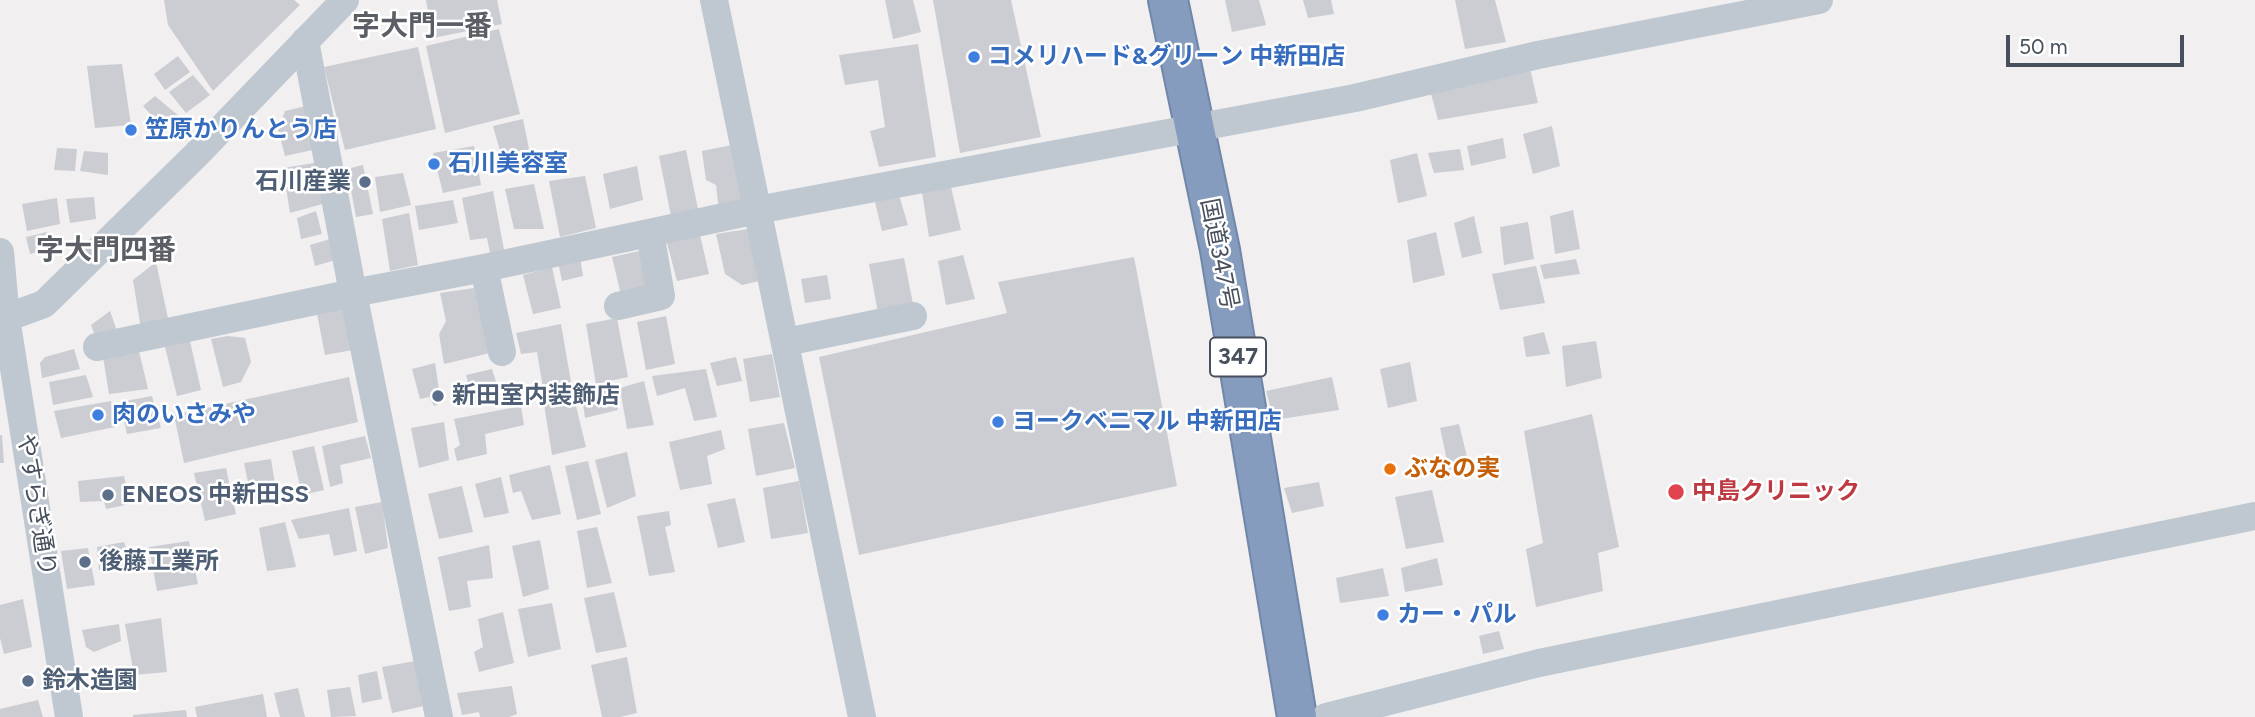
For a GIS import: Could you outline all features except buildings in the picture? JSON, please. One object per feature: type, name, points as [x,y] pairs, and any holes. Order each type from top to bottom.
[{"type":"highway","name":"国道347号","points":[[1168,0],[1220,250],[1297,717]]},
{"type":"street","points":[[3,319],[44,304],[196,155],[345,0]]},
{"type":"street","points":[[714,0],[862,717]]},
{"type":"street","points":[[97,347],[757,210],[1355,98],[1538,55],[1819,0]]},
{"type":"street","points":[[305,41],[439,717]]},
{"type":"street","points":[[618,306],[661,296],[650,233]]},
{"type":"street","name":"やすらぎ通り","points":[[0,252],[3,319],[69,717]]},
{"type":"street","points":[[484,268],[502,352]]},
{"type":"street","points":[[786,342],[913,316]]},
{"type":"street","points":[[1326,717],[1539,663],[2255,516]]},
{"type":"place","name":"コメリハード&グリーン 中新田店","points":[[974,57]]},
{"type":"place","name":"笠原かりんとう店","points":[[131,130]]},
{"type":"place","name":"石川美容室","points":[[434,164]]},
{"type":"place","name":"石川産業","points":[[365,182]]},
{"type":"place","name":"新田室内装飾店","points":[[438,396]]},
{"type":"place","name":"肉のいさみや","points":[[98,415]]},
{"type":"place","name":"ヨークベニマル 中新田店","points":[[998,422]]},
{"type":"place","name":"ぶなの実","points":[[1390,469]]},
{"type":"place","name":"中島クリニック","points":[[1676,492]]},
{"type":"place","name":"ENEOS 中新田SS","points":[[108,495]]},
{"type":"place","name":"後藤工業所","points":[[85,562]]},
{"type":"place","name":"カー・パル","points":[[1383,615]]},
{"type":"place","name":"鈴木造園","points":[[28,681]]},
{"type":"district","name":"字大門一番","points":[[422,27]]},
{"type":"district","name":"字大門四番","points":[[106,251]]}]
